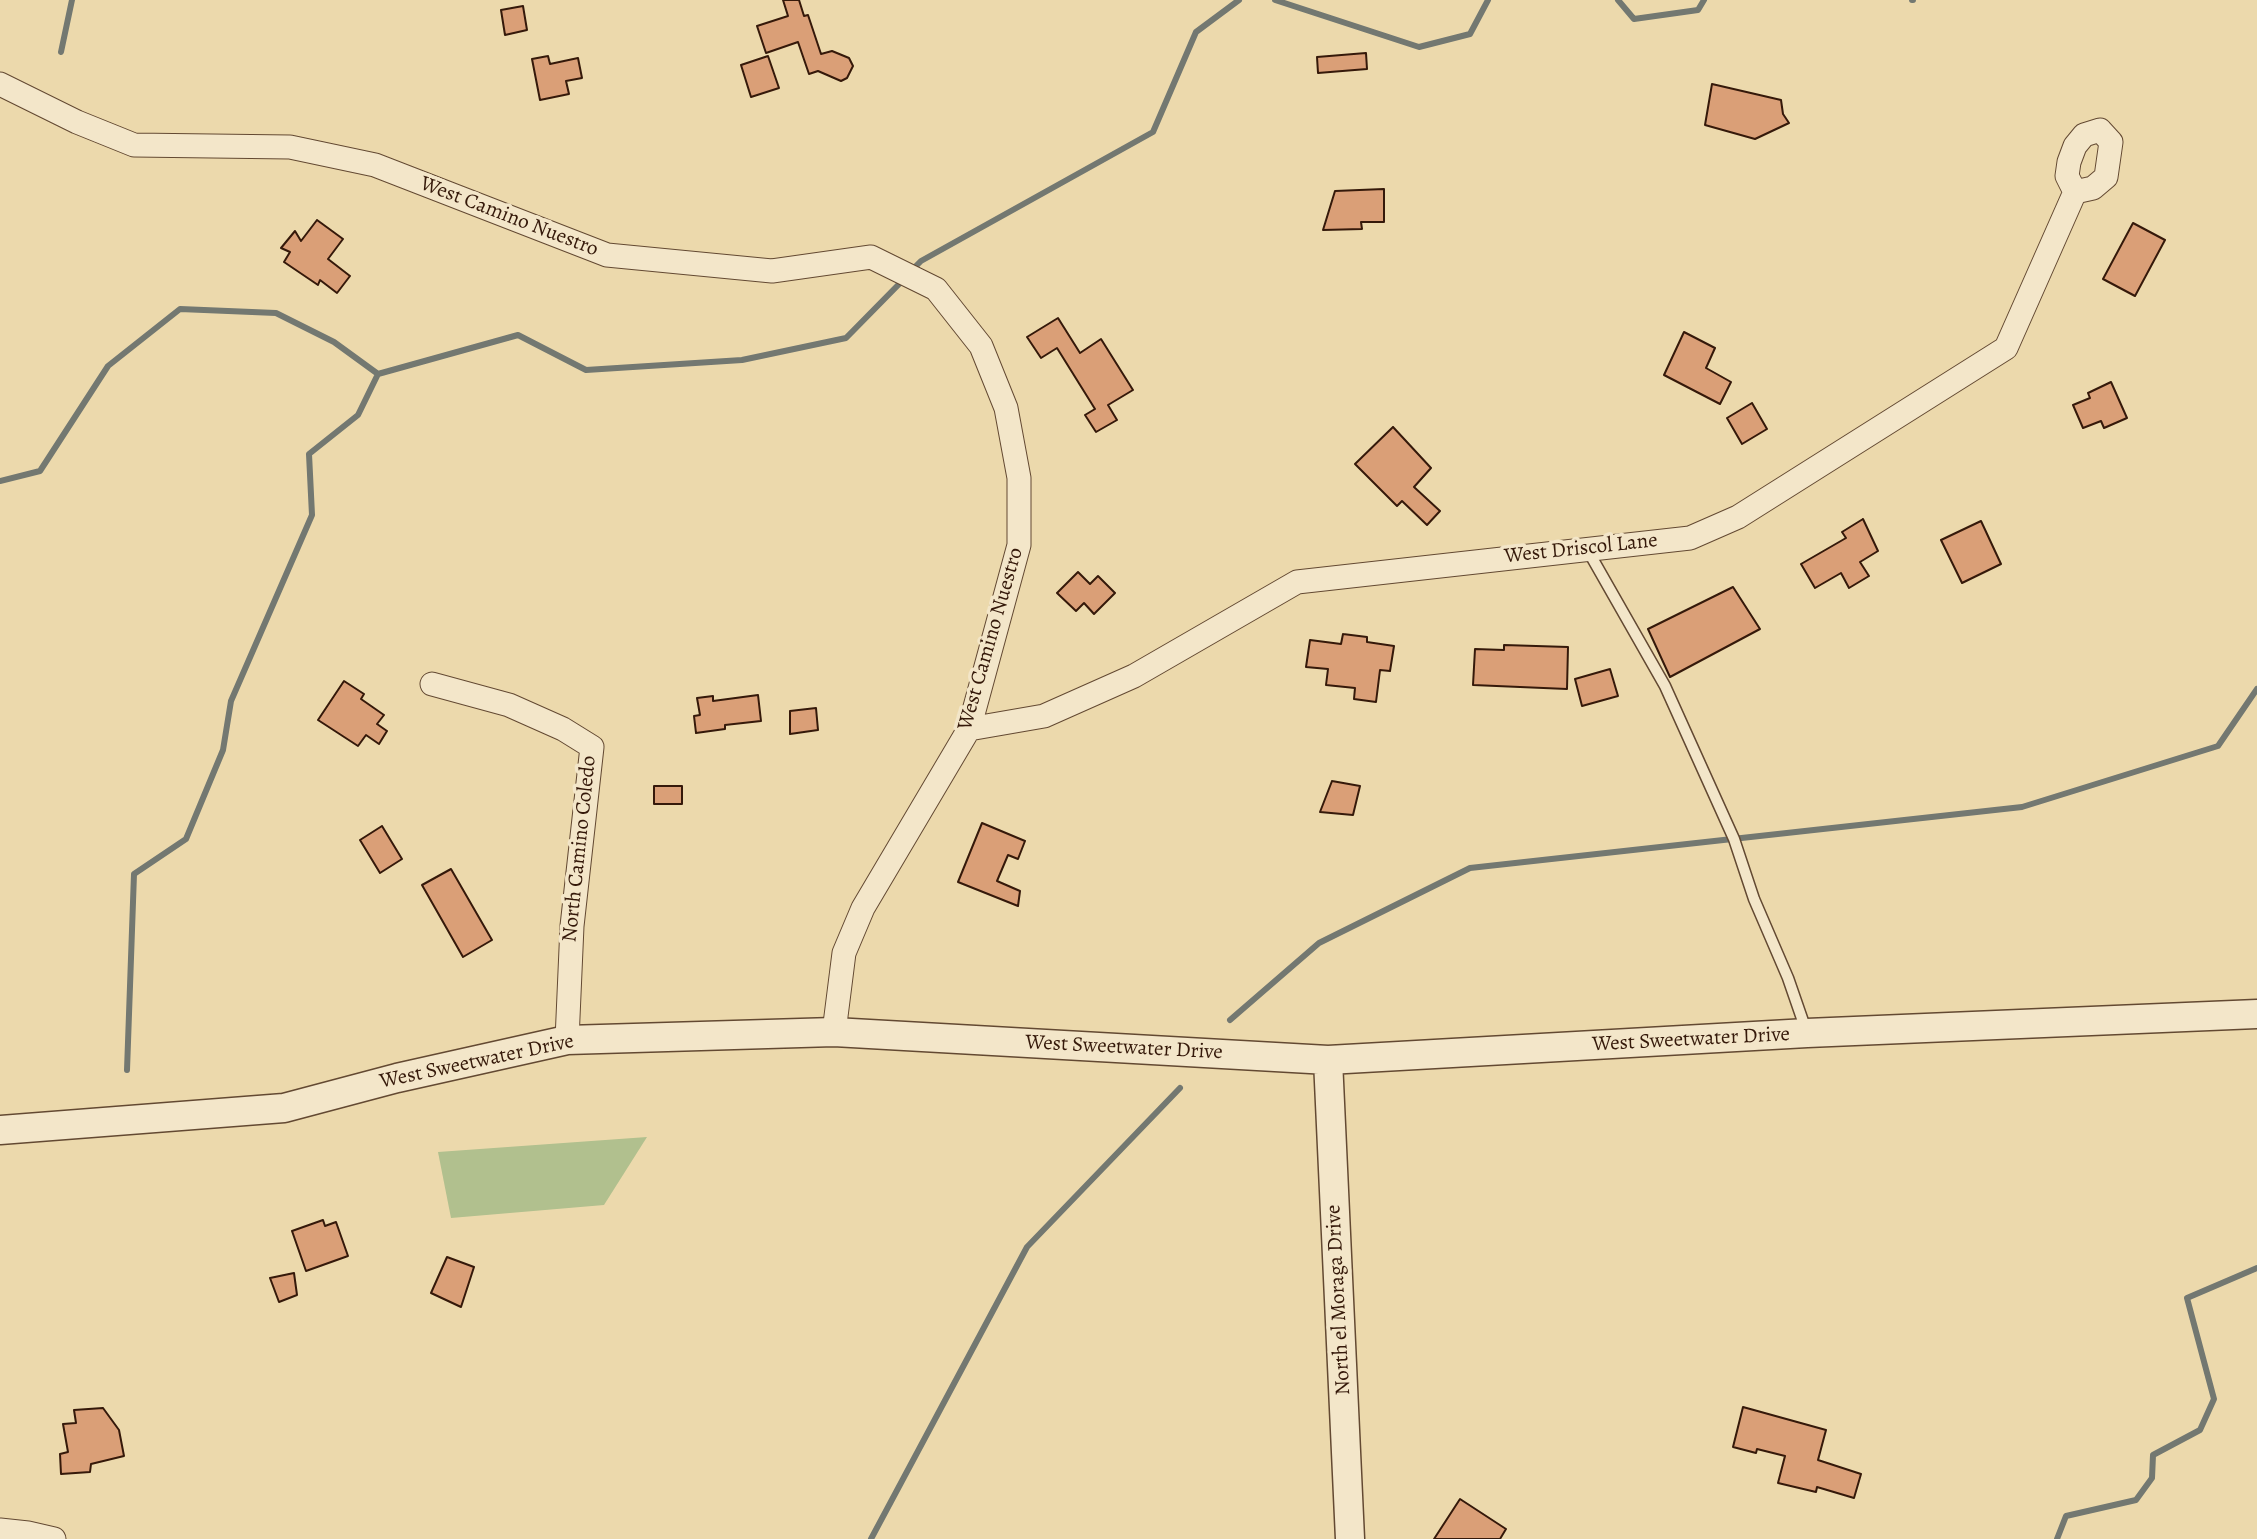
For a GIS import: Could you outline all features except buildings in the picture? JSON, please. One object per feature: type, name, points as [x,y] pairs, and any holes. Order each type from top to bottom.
[{"type":"street","name":"West Camino Nuestro","points":[[0,85],[77,122],[134,145],[290,147],[375,165],[607,255],[772,271],[871,257],[936,289],[981,346],[1006,408],[1019,478],[1019,545],[969,729],[863,908],[844,953],[834,1032]]},
{"type":"street","name":"West Driscol Lane","points":[[969,729],[1044,716],[1134,676],[1297,582],[1690,538],[1738,517],[2006,348],[2076,192]]},
{"type":"street","name":"North Camino Coledo","points":[[432,684],[509,705],[564,729],[592,747],[572,926],[567,1040]]},
{"type":"street","name":"West Sweetwater Drive","points":[[0,1130],[284,1108],[397,1078],[567,1040],[834,1032],[1328,1060],[1807,1033],[2257,1014]]},
{"type":"street","name":"North el Moraga Drive","points":[[1328,1060],[1350,1539]]},
{"type":"street","points":[[0,1530],[28,1532],[54,1539]]},
{"type":"lane","points":[[1587,549],[1665,686],[1734,839],[1754,899],[1788,978],[1807,1033]]},
{"type":"green space","points":[[647,1137],[604,1205],[451,1218],[438,1152]]},
{"type":"waterway","points":[[61,52],[72,0]]},
{"type":"waterway","points":[[912,270],[921,261],[1153,132],[1196,32],[1239,0]]},
{"type":"waterway","points":[[1275,0],[1419,47],[1470,34],[1488,0]]},
{"type":"waterway","points":[[1618,0],[1634,19],[1698,10],[1704,0]]},
{"type":"waterway","points":[[127,1070],[134,874],[186,839],[223,750],[231,701],[312,515],[309,454],[358,415],[378,374],[518,335],[586,370],[742,360],[846,338],[905,278]]},
{"type":"waterway","points":[[0,481],[40,471],[108,366],[180,309],[276,313],[334,342],[378,374]]},
{"type":"waterway","points":[[1230,1020],[1319,943],[1470,868],[2022,807],[2218,746],[2257,689]]},
{"type":"waterway","points":[[871,1539],[1027,1247],[1180,1088]]},
{"type":"waterway","points":[[2057,1539],[2066,1516],[2136,1500],[2152,1478],[2153,1455],[2200,1430],[2214,1399],[2187,1298],[2257,1268]]}]
